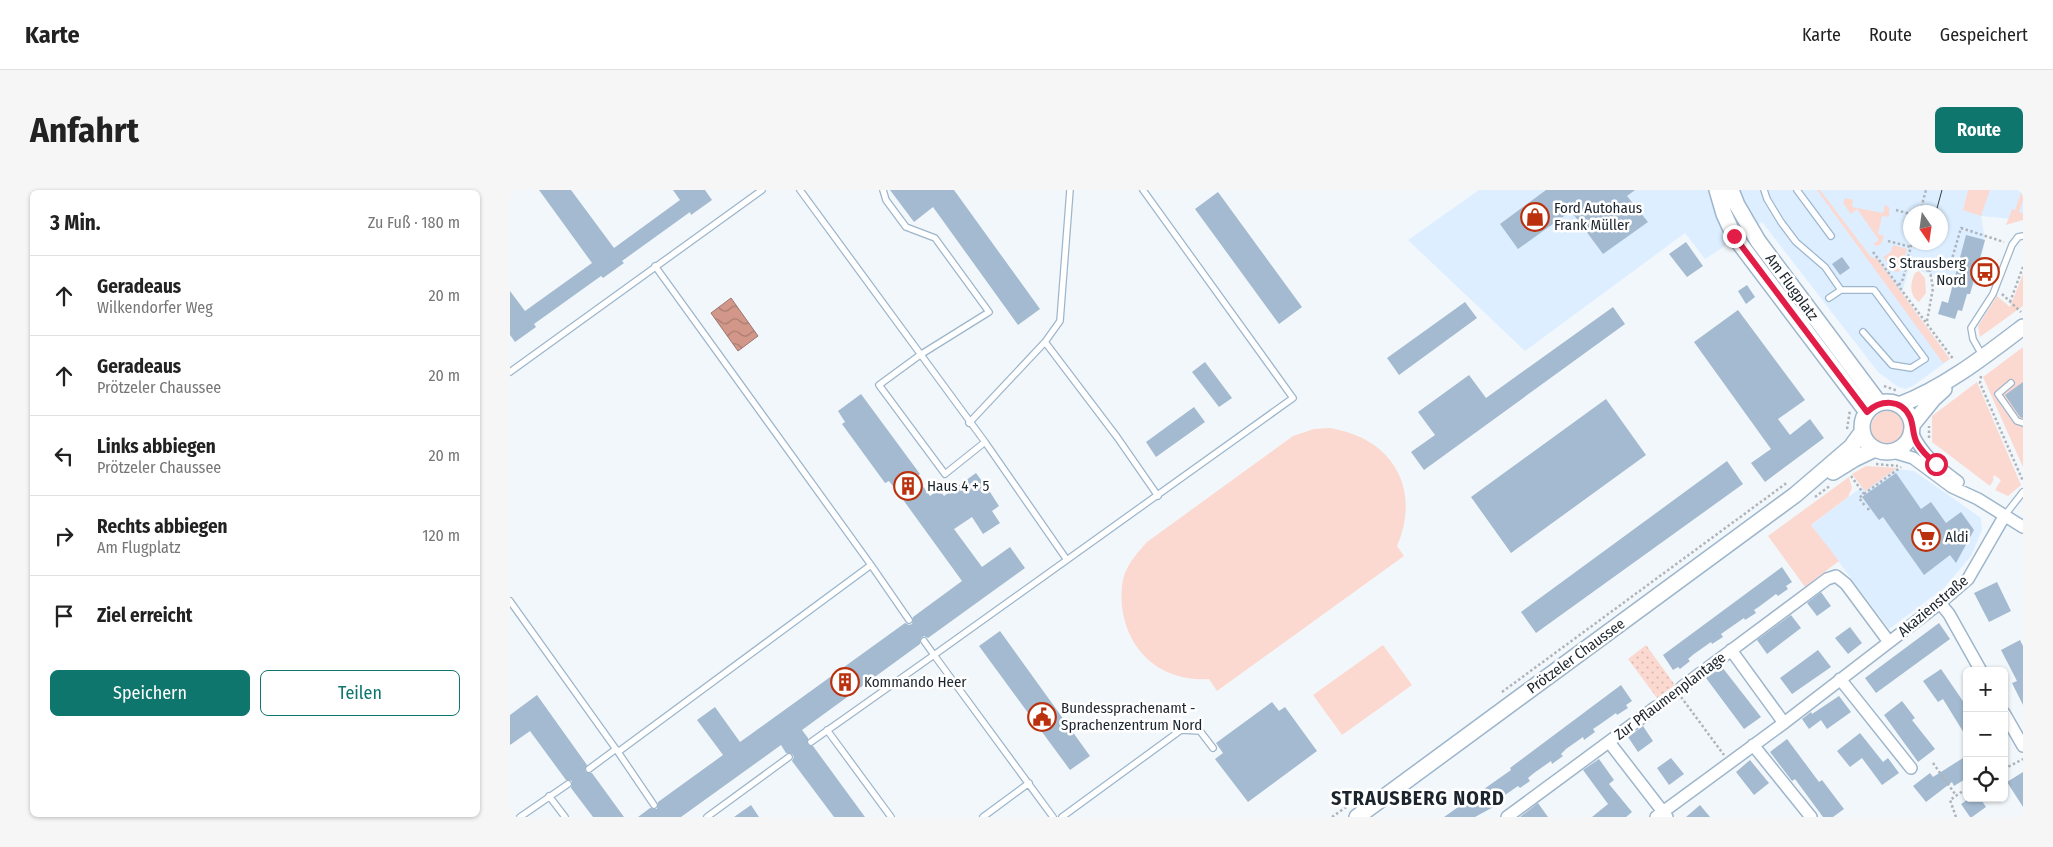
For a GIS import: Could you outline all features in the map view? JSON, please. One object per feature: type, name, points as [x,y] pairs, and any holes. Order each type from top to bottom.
[{"type":"main road","name":"Am Flugplatz","points":[[1717,190],[1724,214],[1734,236],[1873,407]]},
{"type":"main road","name":"Am Flugplatz","points":[[1731,190],[1737,205],[1758,241],[1873,407]]},
{"type":"main road","points":[[1862,432],[1867,442],[1875,449],[1886,452],[1893,452],[1906,444],[1912,428],[1933,399],[1978,366],[2023,327]]},
{"type":"main road","points":[[1873,407],[1900,398],[1928,392],[1978,366]]},
{"type":"main road","points":[[1900,398],[1912,428]]},
{"type":"main road","name":"Prötzeler Chaussee","points":[[1357,817],[1792,488],[1851,447],[1862,432],[1863,419],[1873,407]]},
{"type":"main road","name":"Prötzeler Chaussee","points":[[1792,488],[1875,449]]},
{"type":"street","points":[[1912,428],[1916,442],[1925,454],[1978,499]]},
{"type":"street","points":[[1893,452],[1913,458],[1952,487],[1978,499],[2023,527]]},
{"type":"street","name":"Akazienstraße","points":[[1662,815],[1940,603],[1968,579],[2005,515]]},
{"type":"street","name":"Zur Pflaumenplantage","points":[[1678,688],[1827,579],[1836,576],[1846,584],[1889,642]]},
{"type":"street","points":[[1940,603],[1949,614],[1979,667]]},
{"type":"street","name":"Zur Pflaumenplantage","points":[[1731,650],[1784,723]]},
{"type":"street","points":[[1840,679],[1911,768]]},
{"type":"street","name":"Zur Pflaumenplantage","points":[[1507,817],[1656,707]]},
{"type":"street","points":[[2008,720],[2023,746]]},
{"type":"street","name":"Zur Pflaumenplantage","points":[[1609,742],[1662,815]]},
{"type":"street","points":[[1753,745],[1811,817]]},
{"type":"lane","points":[[510,372],[762,190]]},
{"type":"lane","points":[[800,190],[969,423],[985,442],[1067,560]]},
{"type":"lane","points":[[884,190],[886,200],[906,227],[935,238],[989,312],[920,355],[879,385],[945,474],[985,442]]},
{"type":"lane","points":[[969,423],[1046,342],[1060,321],[1070,190]]},
{"type":"lane","points":[[810,742],[1158,496],[1293,398],[1144,190]]},
{"type":"lane","points":[[1764,190],[1767,199],[1796,242],[1825,267],[1841,290]]},
{"type":"lane","points":[[1797,190],[1831,236]]},
{"type":"lane","points":[[1978,366],[1971,328],[1995,288],[2012,245],[2018,237],[2023,236]]},
{"type":"lane","points":[[655,266],[909,620]]},
{"type":"lane","points":[[1830,298],[1841,290],[1874,290],[1925,359],[1911,368],[1892,365],[1863,332]]},
{"type":"lane","points":[[1046,342],[1117,437],[1158,496]]},
{"type":"lane","points":[[2011,383],[1998,394],[2017,421],[2023,423]]},
{"type":"lane","points":[[2005,515],[2023,492]]},
{"type":"lane","points":[[589,768],[617,751],[871,565]]},
{"type":"lane","points":[[510,601],[654,805]]},
{"type":"lane","points":[[924,641],[1053,817]]},
{"type":"lane","points":[[826,730],[891,817]]},
{"type":"lane","points":[[1062,817],[1181,730],[1200,731],[1213,748]]},
{"type":"lane","points":[[707,817],[789,757]]},
{"type":"lane","points":[[983,817],[1029,783]]},
{"type":"lane","points":[[520,817],[568,784]]},
{"type":"lane","points":[[549,796],[565,817]]},
{"type":"path","points":[[1922,205],[1926,190]]},
{"type":"path","points":[[1896,210],[1903,212]]},
{"type":"path","points":[[1932,265],[1949,269],[1961,228],[2012,245]]},
{"type":"path","points":[[1888,241],[1903,245]]},
{"type":"path","points":[[1899,286],[1903,279],[1910,250]]},
{"type":"path","points":[[1874,252],[1954,360]]},
{"type":"path","points":[[1927,322],[1933,288],[1930,271],[1933,261]]},
{"type":"path","points":[[1907,265],[1930,271]]},
{"type":"path","points":[[2010,302],[2023,267]]},
{"type":"path","points":[[1995,288],[2021,312]]},
{"type":"path","points":[[1978,366],[1980,383],[2023,481]]},
{"type":"path","points":[[1878,382],[1900,398]]},
{"type":"path","points":[[1858,457],[1862,463],[1901,467],[1859,498],[1868,508]]},
{"type":"path","points":[[1849,472],[1864,494]]},
{"type":"path","points":[[1501,693],[1792,488]]},
{"type":"path","points":[[1678,688],[1730,762]]},
{"type":"path","name":"Zur Pflaumenplantage","points":[[1656,707],[1659,702],[1678,688]]},
{"type":"path","points":[[2008,767],[2023,759]]},
{"type":"path","points":[[1933,763],[1955,794]]},
{"type":"path","points":[[1956,817],[1950,800],[1955,794],[1963,790]]},
{"type":"path","points":[[1332,817],[1353,802]]},
{"type":"shaded area","points":[[1479,190],[1968,190],[1963,210],[1989,190],[2023,190],[2023,220],[1981,216],[1985,240],[1976,285],[1973,285],[1970,294],[1951,289],[1954,280],[1909,268],[1902,293],[1950,359],[1913,386],[1905,389],[1897,386],[1878,372],[1762,222],[1705,259],[1685,233],[1525,351],[1408,240]]},
{"type":"shaded area","points":[[1817,190],[1820,190],[1871,257],[1877,259],[1950,359],[1943,363]]},
{"type":"shaded area","points":[[1968,190],[1990,190],[1981,216],[1963,210]]},
{"type":"shaded area","points":[[2022,190],[2023,200],[2019,212],[2023,213],[2023,220],[2006,225],[2012,209],[2015,210]]},
{"type":"shaded area","points":[[1845,198],[1853,200],[1852,207],[1883,213],[1885,205],[1889,207],[1889,217],[1882,216],[1878,234],[1884,236],[1881,244],[1877,246],[1873,244],[1879,240],[1857,209],[1851,214],[1843,203]]},
{"type":"shaded area","points":[[1893,245],[1907,250],[1901,269],[1898,272],[1894,271],[1883,257],[1891,252]]},
{"type":"shaded area","points":[[1919,271],[1925,278],[1926,293],[1919,302],[1913,296],[1911,285],[1915,273]]},
{"type":"shaded area","points":[[2023,274],[2023,306],[1980,337],[1978,326],[1997,296],[2010,307]]},
{"type":"shaded area","points":[[2023,347],[2023,467],[1983,377]]},
{"type":"shaded area","points":[[1977,382],[2021,485],[2008,496],[1995,490],[2001,480],[1994,475],[1990,486],[1932,442],[1932,416]]},
{"type":"shaded area","points":[[1888,411],[1895,412],[1900,416],[1904,421],[1904,435],[1900,440],[1895,444],[1888,445],[1881,444],[1876,440],[1872,435],[1871,428],[1872,421],[1876,416],[1881,412]]},
{"type":"shaded area","points":[[1330,428],[1352,434],[1370,442],[1385,454],[1396,469],[1403,486],[1406,504],[1404,525],[1397,546],[1404,556],[1217,691],[1209,679],[1192,679],[1162,670],[1140,651],[1132,638],[1122,607],[1124,577],[1134,557],[1147,542],[1293,436],[1314,429]]},
{"type":"shaded area","points":[[1866,466],[1897,468],[1865,491],[1852,474]]},
{"type":"shaded area","points":[[1887,468],[1914,471],[1981,518],[1982,530],[1971,556],[1944,588],[1889,629],[1811,525]]},
{"type":"shaded area","points":[[1849,477],[1852,488],[1848,497],[1811,525],[1839,561],[1805,587],[1768,536]]},
{"type":"shaded area","points":[[1383,645],[1412,685],[1342,735],[1313,695]]},
{"type":"shaded area","points":[[1646,645],[1675,685],[1657,698],[1628,659]]},
{"type":"water","points":[[731,298],[758,336],[738,351],[711,313]]},
{"type":"building","points":[[539,190],[571,190],[614,248],[680,200],[673,190],[705,190],[712,200],[691,215],[690,212],[622,261],[624,263],[603,278],[601,276],[534,324],[536,327],[515,342],[510,335],[510,291],[525,311],[592,263]]},
{"type":"building","points":[[890,190],[954,190],[1040,309],[1018,325],[933,207],[914,222]]},
{"type":"building","points":[[1546,190],[1635,190],[1627,196],[1648,222],[1603,254],[1571,211],[1518,249],[1500,224]]},
{"type":"building","points":[[1218,192],[1302,307],[1279,324],[1195,209]]},
{"type":"building","points":[[1966,235],[1985,240],[1970,294],[1967,294],[1962,311],[1958,310],[1955,319],[1938,314],[1942,301],[1948,303]]},
{"type":"building","points":[[1686,242],[1703,266],[1687,277],[1669,254]]},
{"type":"building","points":[[1842,257],[1850,268],[1840,275],[1832,264]]},
{"type":"building","points":[[1747,285],[1755,297],[1746,304],[1738,291]]},
{"type":"building","points":[[1465,302],[1477,318],[1399,375],[1387,358]]},
{"type":"building","points":[[1613,307],[1625,324],[1424,470],[1411,452],[1435,435],[1418,412],[1469,375],[1486,398]]},
{"type":"building","points":[[1738,310],[1805,400],[1778,419],[1790,435],[1810,419],[1824,438],[1765,482],[1751,463],[1771,449],[1694,342]]},
{"type":"building","points":[[1205,362],[1232,398],[1219,407],[1192,372]]},
{"type":"building","points":[[2023,382],[2023,418],[2020,417],[2005,395]]},
{"type":"building","points":[[861,394],[920,474],[916,477],[930,496],[939,489],[944,496],[976,473],[990,492],[999,506],[992,511],[1000,523],[983,534],[972,517],[954,529],[982,567],[1010,547],[1025,568],[928,638],[924,636],[921,638],[920,644],[802,730],[808,738],[808,745],[813,746],[865,817],[834,817],[792,761],[794,757],[792,754],[786,753],[781,745],[681,817],[638,817],[650,808],[657,809],[658,802],[723,755],[697,720],[715,707],[740,742],[905,623],[912,624],[913,617],[962,581],[896,490],[889,481],[885,483],[842,424],[845,422],[838,411]]},
{"type":"building","points":[[1606,399],[1646,455],[1511,553],[1471,497]]},
{"type":"building","points":[[1194,407],[1205,422],[1156,457],[1146,442]]},
{"type":"building","points":[[1727,461],[1743,484],[1536,633],[1521,612]]},
{"type":"building","name":"Aldi","points":[[1896,473],[1921,509],[1931,502],[1946,523],[1961,512],[1974,530],[1956,563],[1950,555],[1924,575],[1883,517],[1879,520],[1862,497]]},
{"type":"building","points":[[1782,567],[1792,582],[1786,586],[1788,589],[1778,596],[1776,594],[1754,610],[1756,613],[1745,620],[1744,618],[1721,634],[1723,637],[1712,644],[1711,642],[1694,654],[1688,659],[1690,661],[1680,669],[1678,667],[1673,670],[1663,655]]},
{"type":"building","points":[[1997,582],[2011,611],[1989,622],[1974,593]]},
{"type":"building","points":[[1821,592],[1831,606],[1817,616],[1807,603]]},
{"type":"building","points":[[1791,615],[1801,628],[1767,654],[1757,640]]},
{"type":"building","points":[[1939,623],[1950,639],[1876,693],[1865,678]]},
{"type":"building","points":[[1850,627],[1862,643],[1848,654],[1835,638]]},
{"type":"building","name":"Bundessprachenamt - Sprachenzentrum Nord","points":[[1000,631],[1090,756],[1070,770],[979,646]]},
{"type":"building","points":[[2020,640],[2023,646],[2023,705],[2012,683],[2017,681],[2001,650]]},
{"type":"building","points":[[1818,650],[1831,667],[1792,694],[1780,678]]},
{"type":"building","points":[[1722,667],[1761,717],[1744,729],[1706,678]]},
{"type":"building","points":[[1941,669],[1963,701],[1963,732],[1943,699],[1938,702],[1923,681]]},
{"type":"building","points":[[1621,685],[1632,701],[1626,705],[1628,708],[1617,715],[1616,713],[1593,729],[1595,732],[1584,740],[1583,737],[1566,749],[1561,754],[1563,756],[1552,764],[1551,761],[1534,773],[1528,778],[1530,781],[1520,788],[1518,786],[1495,802],[1497,805],[1475,817],[1444,817],[1511,770],[1510,768]]},
{"type":"building","points":[[537,695],[587,765],[585,771],[592,773],[624,817],[593,817],[571,788],[572,781],[566,780],[530,731],[510,745],[510,715]]},
{"type":"building","points":[[1839,696],[1851,712],[1827,729],[1821,720],[1809,729],[1802,719]]},
{"type":"building","points":[[1902,701],[1915,718],[1912,720],[1935,749],[1918,762],[1884,715]]},
{"type":"building","points":[[1272,702],[1279,711],[1285,707],[1317,751],[1248,802],[1215,759],[1223,753],[1216,743]]},
{"type":"building","points":[[1643,726],[1653,741],[1638,752],[1628,737]]},
{"type":"building","points":[[1860,733],[1883,762],[1888,758],[1899,773],[1882,785],[1862,758],[1850,767],[1837,751]]},
{"type":"building","points":[[1787,739],[1819,782],[1822,780],[1844,809],[1833,817],[1823,817],[1795,779],[1792,781],[1770,752]]},
{"type":"building","points":[[1671,758],[1684,774],[1669,785],[1657,768]]},
{"type":"building","points":[[1963,758],[1963,780],[1954,786],[1952,782],[1926,802],[1913,786],[1930,773],[1933,777]]},
{"type":"building","points":[[1599,759],[1614,780],[1609,784],[1632,812],[1626,817],[1592,817],[1608,804],[1583,770]]},
{"type":"building","points":[[1750,760],[1769,783],[1754,795],[1736,772]]},
{"type":"building","points":[[2023,772],[2023,807],[2008,784],[2008,781]]},
{"type":"building","points":[[1964,802],[1983,802],[1986,807],[1970,817],[1961,804]]},
{"type":"building","points":[[1538,803],[1548,817],[1520,817]]},
{"type":"building","points":[[751,805],[759,817],[734,817]]},
{"type":"building","points":[[1700,805],[1710,817],[1686,817]]},
{"type":"tram line","points":[[1938,205],[1942,190]]},
{"type":"place","name":"Ford Autohaus Frank Müller","points":[[1535,217]]},
{"type":"place","name":"S Strausberg Nord","points":[[1985,272]]},
{"type":"place","name":"Haus 4 + 5","points":[[908,486]]},
{"type":"place","name":"Aldi","points":[[1926,537]]},
{"type":"place","name":"Kommando Heer","points":[[845,682]]},
{"type":"place","name":"Bundessprachenamt - Sprachenzentrum Nord","points":[[1042,717]]},
{"type":"district","name":"STRAUSBERG NORD","points":[[1418,798]]},
{"type":"route","points":[[1734,236],[1867,412],[1872,406],[1879,403],[1887,402],[1901,406],[1910,418],[1916,442],[1936,464]]}]
